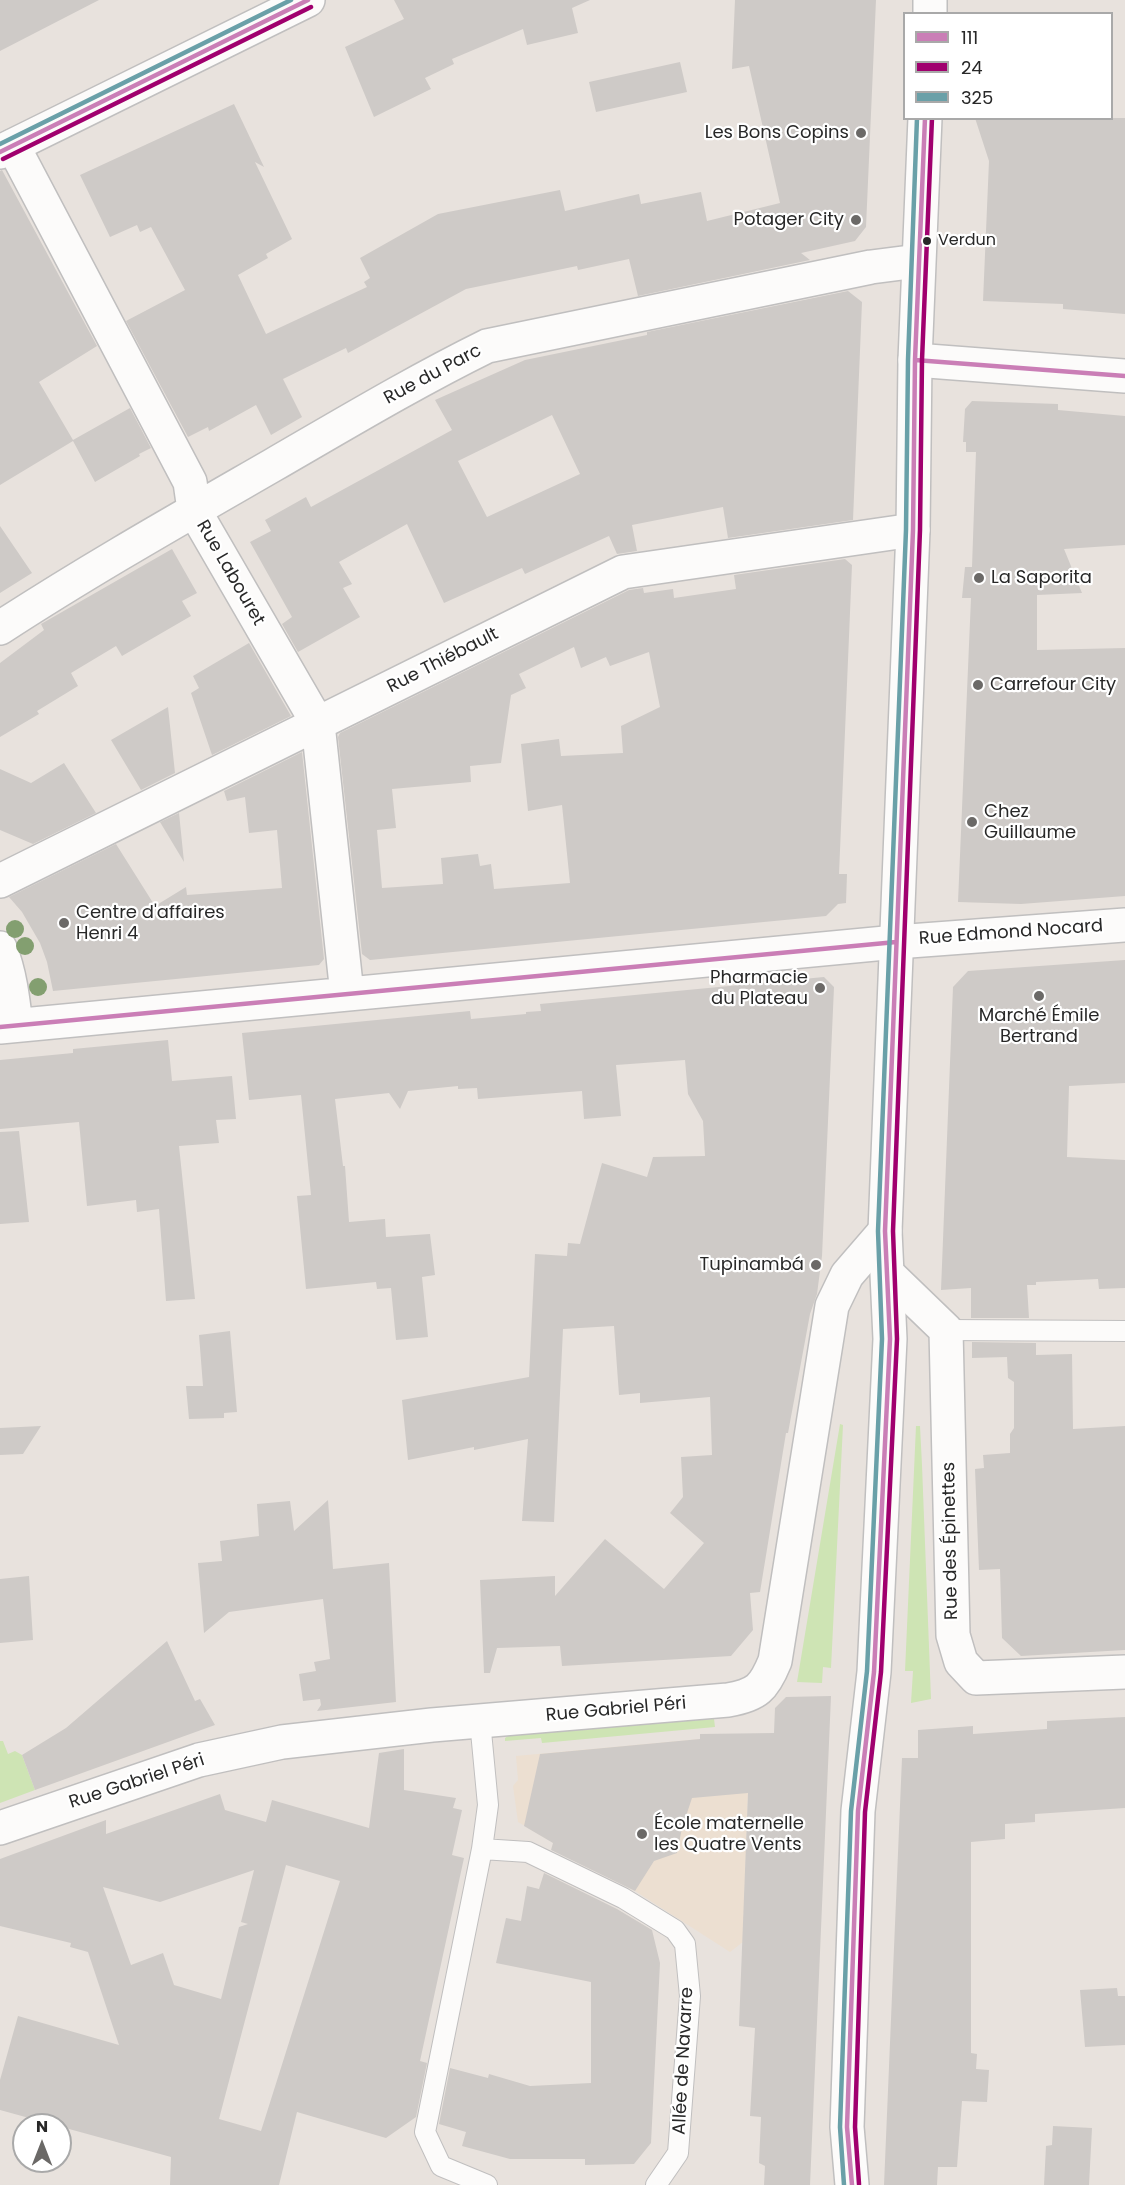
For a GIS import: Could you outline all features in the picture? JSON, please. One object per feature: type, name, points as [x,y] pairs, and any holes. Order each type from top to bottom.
[{"type":"street","points":[[6,149],[308,0]]},
{"type":"street","points":[[852,2185],[847,2127],[858,1811],[874,1672],[890,1339],[885,1231],[913,530],[915,360],[925,120]]},
{"type":"street","name":"Rue Labouret","points":[[6,149],[190,482],[194,510],[318,724],[346,994]]},
{"type":"street","name":"Rue du Parc","points":[[0,628],[60,589],[194,510],[438,370],[487,346],[872,267],[918,261]]},
{"type":"street","points":[[915,360],[1125,376]]},
{"type":"street","name":"Rue Thiébault","points":[[0,881],[622,572],[913,530]]},
{"type":"street","name":"Rue Edmond Nocard","points":[[8,1026],[896,942],[1125,925]]},
{"type":"street","points":[[0,948],[13,997],[8,1026]]},
{"type":"street","name":"Rue Gabriel Péri","points":[[0,1828],[199,1760],[282,1742],[480,1721],[728,1700],[744,1697],[759,1690],[775,1661],[832,1306],[847,1275],[885,1231]]},
{"type":"street","points":[[888,1274],[946,1330]]},
{"type":"street","name":"Rue des Épinettes","points":[[946,1330],[952,1635],[961,1662],[976,1678],[1125,1672]]},
{"type":"lane","points":[[946,1330],[1125,1330]]},
{"type":"lane","points":[[480,1721],[488,1805],[482,1849],[425,2132],[441,2166],[487,2185]]},
{"type":"lane","name":"Allée de Navarre","points":[[482,1849],[528,1852],[623,1898],[675,1930],[685,1944],[690,1996],[678,2153],[656,2185]]},
{"type":"shaded area","name":"École maternelle les Quatre Vents","points":[[728,1734],[743,1793],[748,1793],[743,1942],[730,1952],[635,1891],[518,1822],[513,1786],[518,1780],[516,1756],[700,1739]]},
{"type":"green space","points":[[840,1424],[843,1425],[831,1668],[823,1667],[822,1683],[797,1682]]},
{"type":"green space","points":[[916,1426],[920,1426],[931,1699],[911,1703],[913,1671],[905,1671]]},
{"type":"green space","points":[[714,1719],[715,1727],[542,1743],[541,1738],[505,1741],[505,1738],[514,1732]]},
{"type":"green space","points":[[0,1741],[3,1741],[8,1754],[15,1751],[22,1755],[35,1790],[0,1803]]},
{"type":"building","points":[[0,0],[99,0],[0,51]]},
{"type":"building","points":[[394,0],[590,0],[572,8],[578,33],[527,45],[523,29],[452,59],[454,64],[425,78],[431,89],[374,117],[345,47],[404,19]]},
{"type":"building","points":[[735,0],[876,0],[866,227],[855,241],[801,253],[810,260],[638,296],[629,259],[578,270],[577,266],[466,289],[348,353],[346,348],[283,379],[302,417],[271,435],[256,405],[209,431],[208,427],[188,437],[126,321],[185,290],[151,227],[140,232],[137,225],[110,237],[80,175],[234,104],[264,167],[255,162],[292,239],[266,254],[268,258],[238,275],[266,334],[367,287],[364,282],[370,278],[360,258],[438,214],[560,190],[565,211],[639,194],[641,204],[701,192],[707,221],[780,203],[749,66],[732,69]]},
{"type":"building","points":[[680,62],[687,92],[596,112],[589,82]]},
{"type":"building","points":[[1113,118],[1125,118],[1125,314],[1063,309],[1063,304],[983,301],[989,161],[976,120],[1113,120]]},
{"type":"building","points":[[2,170],[97,346],[39,382],[73,440],[130,408],[151,448],[95,482],[73,441],[0,485],[0,171]]},
{"type":"building","points":[[848,291],[862,302],[853,520],[728,538],[723,507],[632,525],[637,551],[617,554],[609,536],[525,574],[522,568],[444,603],[407,524],[339,562],[352,584],[343,588],[360,617],[298,652],[282,624],[292,617],[250,542],[271,531],[265,520],[306,497],[311,507],[452,430],[435,400],[525,360],[647,335],[647,332]],"holes":[[[552,415],[580,474],[487,517],[458,461]]]},
{"type":"building","points":[[972,401],[1058,404],[1058,410],[1125,416],[1125,545],[1064,549],[1082,593],[1037,595],[1037,650],[1125,648],[1125,896],[1021,904],[958,902],[971,598],[962,598],[965,567],[972,567],[976,452],[966,452],[966,442],[963,442],[965,409]]},
{"type":"building","points":[[0,526],[32,573],[0,593]]},
{"type":"building","points":[[172,549],[197,593],[182,601],[191,616],[122,656],[116,646],[71,673],[78,686],[37,711],[39,714],[0,737],[0,663],[44,630],[41,624]]},
{"type":"building","points":[[845,559],[852,565],[839,874],[847,874],[846,903],[838,904],[826,916],[370,960],[362,954],[338,737],[340,733],[629,590],[643,588],[644,593],[673,589],[674,598],[736,589],[734,575]],"holes":[[[574,647],[581,668],[606,657],[610,666],[649,652],[660,707],[621,726],[623,753],[561,756],[559,739],[521,744],[528,811],[562,805],[570,883],[494,889],[491,864],[480,866],[478,854],[441,858],[443,884],[382,888],[377,830],[396,828],[392,789],[471,782],[470,766],[501,763],[511,695],[526,688],[519,674]]]},
{"type":"building","points":[[249,643],[291,716],[212,755],[191,693],[199,688],[193,676]]},
{"type":"building","points":[[168,707],[175,773],[141,790],[111,740]]},
{"type":"building","points":[[302,752],[324,959],[319,965],[53,991],[40,943],[22,912],[9,897],[116,844],[155,906],[186,887],[187,895],[282,888],[277,830],[249,833],[245,797],[227,801],[224,791]]},
{"type":"building","points":[[64,763],[96,813],[33,844],[0,830],[0,769],[31,783]]},
{"type":"building","points":[[179,813],[184,862],[160,822]]},
{"type":"building","points":[[1125,960],[1125,1083],[1069,1086],[1067,1157],[1125,1160],[1125,1288],[1099,1289],[1098,1279],[1036,1282],[1036,1285],[1027,1285],[1029,1318],[971,1318],[971,1288],[941,1290],[953,987],[968,971]]},
{"type":"building","points":[[824,977],[834,987],[822,1256],[817,1294],[810,1314],[788,1433],[786,1433],[760,1592],[750,1593],[753,1630],[731,1656],[562,1666],[560,1646],[497,1648],[490,1673],[484,1673],[480,1580],[555,1576],[555,1596],[605,1539],[664,1589],[704,1543],[670,1513],[683,1497],[681,1457],[712,1455],[710,1397],[640,1403],[640,1393],[619,1395],[614,1326],[563,1329],[554,1522],[522,1521],[528,1439],[408,1460],[402,1400],[529,1377],[535,1254],[567,1256],[568,1243],[580,1244],[602,1163],[647,1177],[653,1157],[705,1156],[703,1121],[688,1094],[685,1060],[616,1065],[621,1116],[584,1119],[582,1091],[478,1099],[477,1088],[458,1089],[458,1086],[408,1091],[400,1109],[389,1093],[335,1099],[343,1166],[345,1166],[349,1222],[385,1219],[386,1237],[430,1234],[435,1275],[422,1277],[428,1337],[396,1340],[391,1288],[377,1289],[376,1282],[306,1289],[297,1196],[311,1195],[301,1095],[249,1100],[242,1033],[470,1011],[471,1019],[526,1014],[526,1012],[541,1011],[540,1004]]},
{"type":"building","points":[[168,1040],[172,1081],[232,1076],[236,1119],[216,1120],[219,1143],[179,1146],[195,1299],[166,1301],[159,1209],[137,1212],[136,1200],[87,1206],[79,1122],[0,1129],[0,1060],[73,1053],[73,1049]]},
{"type":"building","points":[[19,1131],[29,1222],[0,1224],[0,1132]]},
{"type":"building","points":[[230,1331],[237,1412],[224,1413],[224,1418],[189,1419],[186,1386],[203,1386],[199,1335]]},
{"type":"building","points":[[972,1342],[1036,1343],[1036,1355],[1072,1354],[1073,1429],[1125,1426],[1125,1650],[1021,1656],[1002,1638],[1000,1569],[979,1570],[975,1469],[984,1468],[983,1455],[1010,1453],[1010,1434],[1014,1428],[1014,1382],[1008,1378],[1007,1357],[972,1358]]},
{"type":"building","points":[[41,1426],[23,1454],[0,1455],[0,1428]]},
{"type":"building","points":[[328,1500],[333,1569],[389,1563],[396,1702],[317,1711],[321,1705],[320,1699],[303,1701],[299,1674],[316,1671],[314,1662],[330,1659],[323,1599],[229,1612],[204,1633],[198,1563],[222,1561],[220,1541],[259,1536],[257,1504],[290,1501],[294,1531]]},
{"type":"building","points":[[29,1576],[33,1640],[0,1643],[0,1579]]},
{"type":"building","points":[[167,1641],[195,1701],[200,1699],[215,1725],[35,1790],[22,1755],[66,1728]]},
{"type":"building","points":[[831,1696],[810,2185],[764,2185],[765,2166],[759,2163],[761,2117],[750,2116],[755,2028],[739,2026],[748,1793],[692,1798],[677,1853],[654,1861],[635,1891],[551,1850],[553,1843],[524,1826],[540,1754],[700,1739],[700,1734],[774,1733],[775,1708],[786,1697]]},
{"type":"building","points":[[1125,1717],[1125,1808],[1035,1814],[1035,1822],[1005,1824],[1005,1839],[971,1842],[971,2053],[977,2054],[976,2069],[989,2070],[987,2102],[962,2101],[957,2167],[938,2167],[937,2185],[884,2185],[902,1758],[918,1758],[918,1730],[973,1726],[973,1734],[1047,1729],[1047,1721]]},
{"type":"building","points":[[404,1749],[404,1790],[456,1798],[453,1808],[462,1810],[452,1855],[464,1858],[420,2061],[427,2063],[416,2117],[386,2138],[297,2112],[279,2185],[170,2185],[171,2157],[72,2130],[72,2113],[12,2113],[0,2110],[0,2080],[18,2016],[119,2045],[88,1952],[70,1947],[71,1943],[0,1926],[0,1859],[106,1820],[106,1834],[220,1794],[225,1810],[266,1822],[272,1800],[369,1828],[379,1753]],"holes":[[[286,1865],[340,1881],[261,2131],[219,2119]],[[254,1870],[241,1922],[248,1924],[239,1927],[221,1999],[174,1985],[163,1953],[131,1965],[103,1887],[160,1902]]]},
{"type":"building","points":[[544,1873],[617,1909],[652,1930],[660,1963],[651,2143],[634,2164],[585,2165],[585,2159],[510,2159],[462,2146],[466,2132],[439,2124],[450,2068],[488,2078],[489,2074],[530,2086],[591,2083],[591,1982],[496,1963],[506,1918],[521,1921],[527,1886],[539,1889]]},
{"type":"building","points":[[1117,1988],[1118,1996],[1125,1996],[1125,2045],[1085,2047],[1080,1990]]},
{"type":"building","points":[[1053,2126],[1092,2128],[1089,2185],[1044,2185],[1046,2146],[1052,2145]]},
{"type":"transit line","name":"325","points":[[0,144],[291,0]]},
{"type":"transit line","name":"111","points":[[0,152],[308,0]]},
{"type":"transit line","name":"24","points":[[3,159],[311,7]]},
{"type":"transit line","name":"325","points":[[844,2185],[840,2127],[851,1811],[867,1671],[882,1339],[878,1231],[906,530],[908,360],[917,120]]},
{"type":"transit line","name":"111","points":[[852,2185],[847,2127],[858,1811],[874,1672],[890,1339],[885,1231],[913,530],[915,360],[925,120]]},
{"type":"transit line","name":"24","points":[[859,2184],[855,2127],[865,1812],[881,1672],[897,1339],[893,1231],[920,530],[922,360],[932,120]]},
{"type":"transit line","name":"111","points":[[915,360],[1125,376]]},
{"type":"transit line","name":"111","points":[[0,1027],[896,942]]},
{"type":"place","name":"Les Bons Copins","points":[[861,133]]},
{"type":"place","name":"Potager City","points":[[856,220]]},
{"type":"place","name":"Verdun","points":[[927,241]]},
{"type":"place","name":"La Saporita","points":[[979,578]]},
{"type":"place","name":"Carrefour City","points":[[978,685]]},
{"type":"place","name":"Chez Guillaume","points":[[972,822]]},
{"type":"place","name":"Centre d'affaires Henri 4","points":[[64,923]]},
{"type":"place","name":"Pharmacie du Plateau","points":[[820,988]]},
{"type":"place","name":"Marché Émile Bertrand","points":[[1039,996]]},
{"type":"place","name":"Tupinambá","points":[[816,1265]]},
{"type":"place","name":"École maternelle les Quatre Vents","points":[[642,1834]]}]
